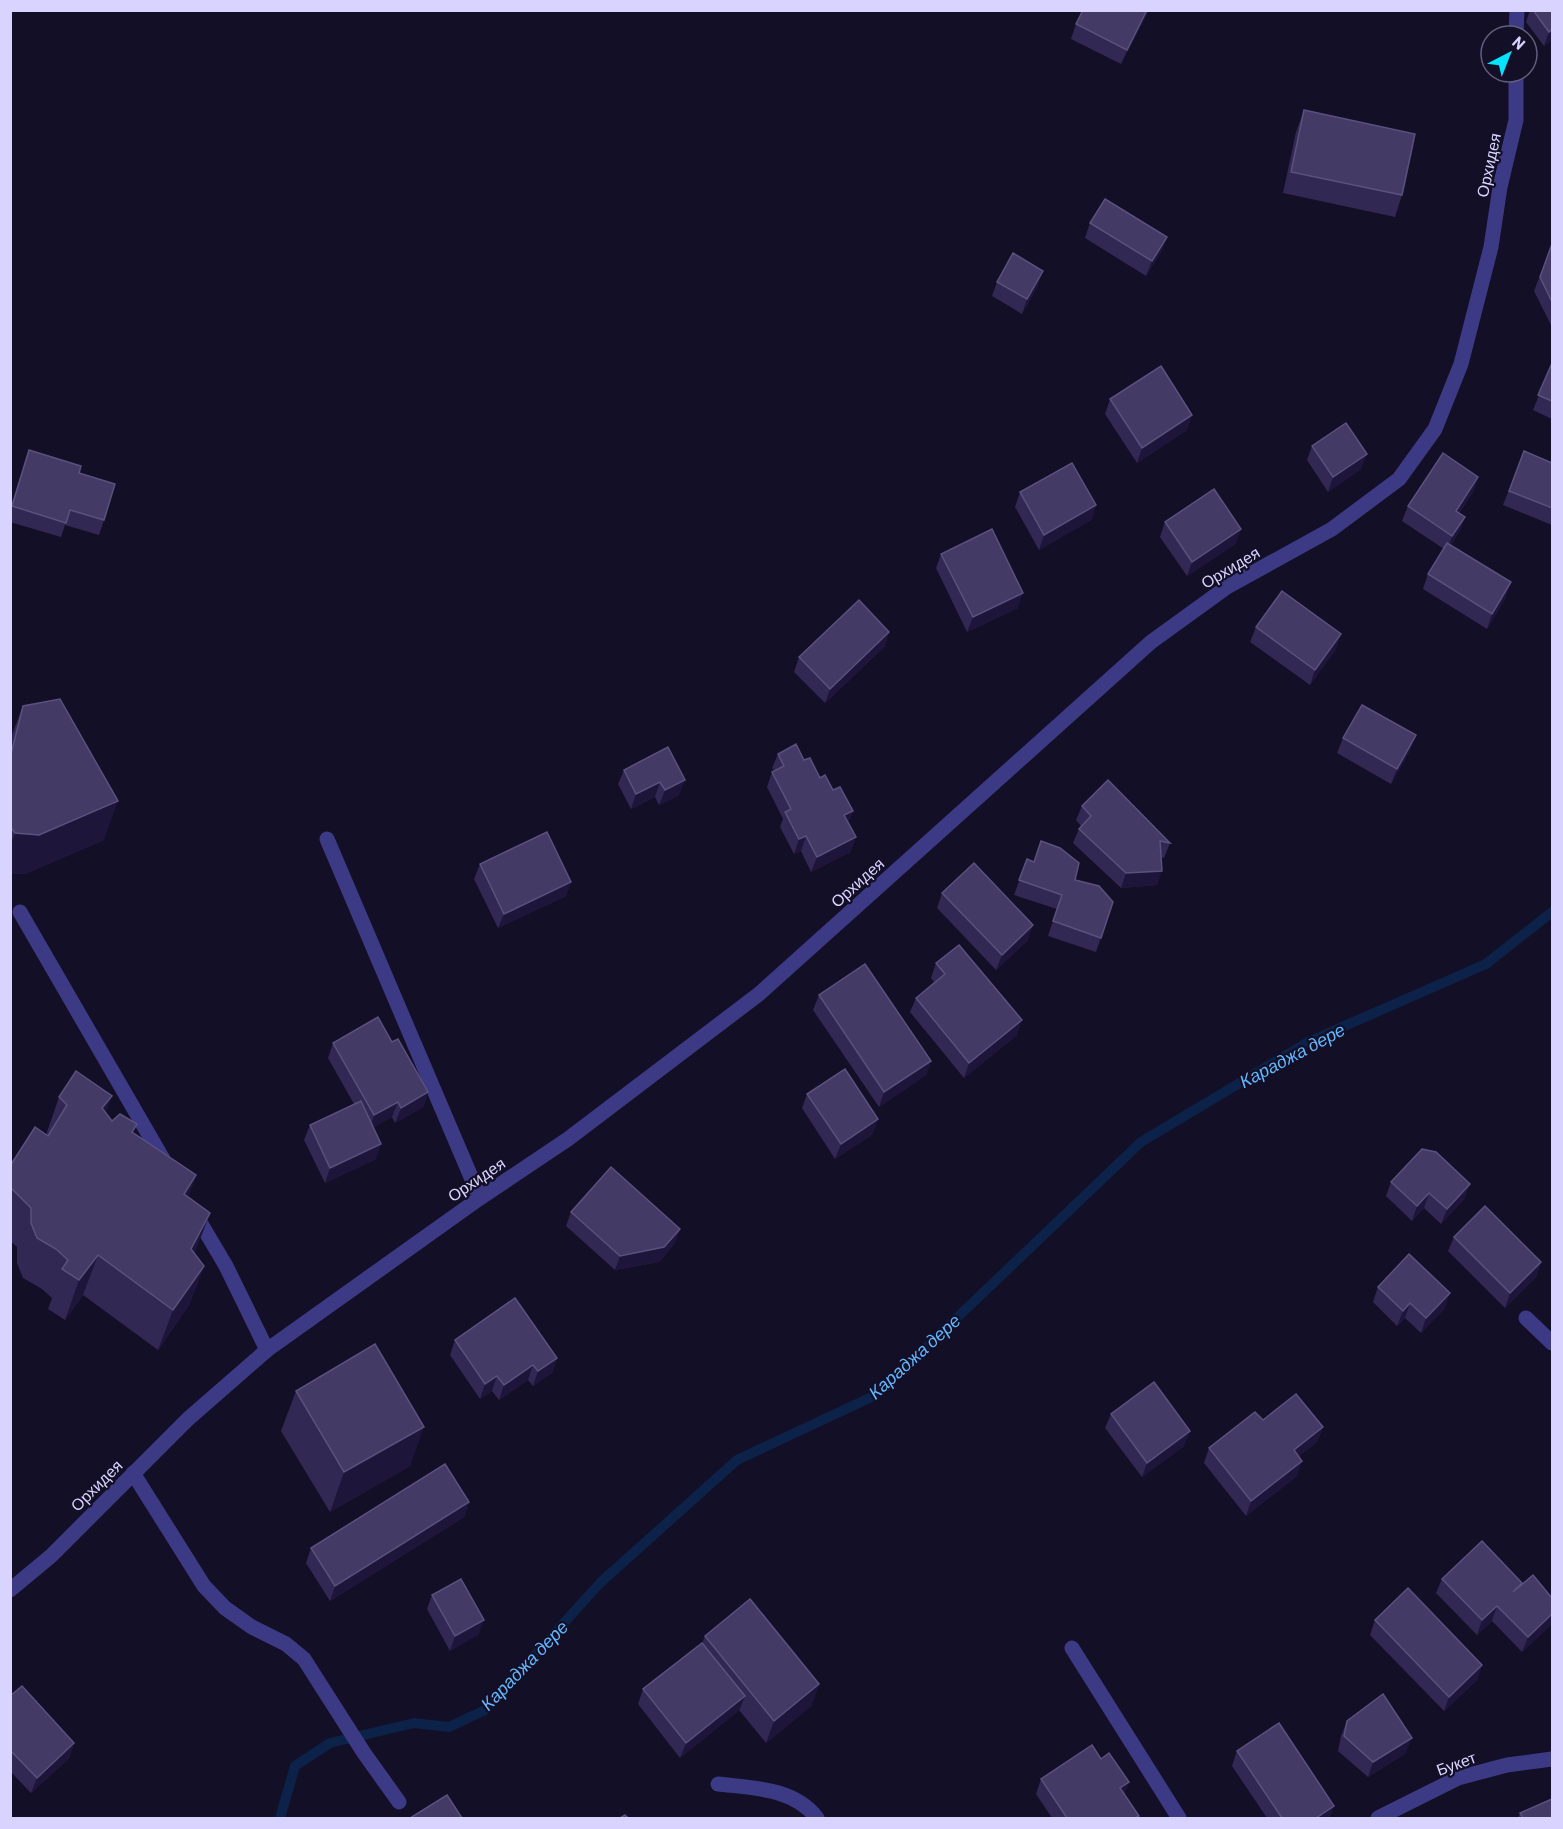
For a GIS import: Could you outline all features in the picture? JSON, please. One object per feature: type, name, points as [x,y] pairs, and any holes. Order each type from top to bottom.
[{"type":"street","name":"Орхидея","points":[[10,1590],[51,1556],[188,1419],[267,1350],[480,1198],[568,1139],[759,994],[1151,642],[1227,587],[1332,529],[1399,479],[1435,429],[1461,364],[1491,247],[1500,187],[1516,120],[1516,84]]},
{"type":"street","points":[[327,839],[480,1198]]},
{"type":"street","points":[[20,912],[172,1175]]},
{"type":"street","points":[[184,1195],[225,1266],[267,1350]]},
{"type":"street","points":[[1526,1318],[1552,1343]]},
{"type":"street","points":[[133,1473],[204,1586],[225,1608],[252,1627],[286,1644],[304,1659],[364,1753],[399,1802]]},
{"type":"street","points":[[1072,1648],[1179,1818]]},
{"type":"street","name":"Букет","points":[[1378,1818],[1458,1778],[1507,1765],[1552,1759]]},
{"type":"street","points":[[718,1784],[778,1792],[794,1799],[818,1818]]},
{"type":"building","points":[[1083,10],[1147,10],[1127,50],[1076,24]]},
{"type":"building","points":[[1533,10],[1552,10],[1552,29],[1549,32]]},
{"type":"building","points":[[1304,110],[1415,134],[1402,195],[1291,172]]},
{"type":"building","points":[[1105,199],[1167,237],[1152,261],[1090,223]]},
{"type":"building","points":[[1552,244],[1552,302],[1540,277]]},
{"type":"building","points":[[1013,253],[1043,271],[1027,299],[997,282]]},
{"type":"building","points":[[1552,363],[1552,401],[1538,395]]},
{"type":"building","points":[[1161,366],[1192,415],[1142,448],[1110,399]]},
{"type":"building","points":[[1346,423],[1367,454],[1333,477],[1312,446]]},
{"type":"building","points":[[29,450],[81,466],[79,473],[115,484],[104,520],[70,510],[66,523],[12,506]]},
{"type":"building","points":[[1524,451],[1552,463],[1552,508],[1509,491]]},
{"type":"building","points":[[1443,453],[1478,477],[1456,511],[1465,517],[1452,536],[1408,506]]},
{"type":"building","points":[[1072,463],[1096,505],[1044,535],[1020,492]]},
{"type":"building","points":[[1214,489],[1241,529],[1192,562],[1165,522]]},
{"type":"building","points":[[992,529],[1023,593],[973,617],[941,554]]},
{"type":"building","points":[[1447,543],[1511,582],[1492,614],[1428,574]]},
{"type":"building","points":[[1282,591],[1341,634],[1315,670],[1256,627]]},
{"type":"building","points":[[859,600],[889,632],[830,689],[799,657]]},
{"type":"building","points":[[60,699],[118,801],[39,835],[15,833],[10,826],[10,758],[23,706]]},
{"type":"building","points":[[1362,705],[1416,735],[1397,769],[1343,738]]},
{"type":"building","points":[[796,744],[804,760],[810,758],[820,778],[825,775],[833,790],[840,787],[853,811],[844,815],[856,837],[817,857],[806,836],[799,839],[785,812],[791,809],[772,772],[784,766],[778,754]]},
{"type":"building","points":[[668,747],[685,780],[665,790],[660,782],[636,794],[624,770]]},
{"type":"building","points":[[1108,780],[1170,843],[1160,841],[1162,871],[1126,873],[1079,829],[1091,816],[1082,806]]},
{"type":"building","points":[[547,832],[571,882],[504,914],[480,864]]},
{"type":"building","points":[[1041,841],[1060,848],[1079,863],[1075,880],[1099,886],[1113,902],[1101,938],[1053,921],[1062,895],[1019,880],[1027,859],[1034,862]]},
{"type":"building","points":[[974,863],[1033,925],[1002,955],[942,893]]},
{"type":"building","points":[[959,945],[1022,1020],[969,1063],[916,998],[945,974],[936,963]]},
{"type":"building","points":[[865,964],[931,1061],[884,1092],[819,995]]},
{"type":"building","points":[[378,1017],[392,1042],[398,1039],[428,1092],[401,1108],[398,1102],[374,1115],[333,1043]]},
{"type":"building","points":[[845,1069],[878,1119],[841,1144],[807,1094]]},
{"type":"building","points":[[76,1071],[112,1096],[102,1108],[112,1121],[120,1114],[137,1124],[132,1132],[196,1175],[184,1194],[210,1213],[191,1249],[204,1266],[173,1310],[98,1255],[79,1280],[62,1269],[68,1260],[56,1249],[37,1238],[31,1223],[31,1208],[10,1187],[10,1166],[35,1127],[48,1136],[67,1105],[59,1097]]},
{"type":"building","points":[[361,1101],[381,1144],[330,1168],[310,1125]]},
{"type":"building","points":[[1422,1149],[1436,1152],[1470,1184],[1447,1209],[1429,1193],[1417,1206],[1391,1182]]},
{"type":"building","points":[[611,1167],[680,1229],[664,1247],[620,1256],[571,1212]]},
{"type":"building","points":[[1485,1206],[1541,1262],[1510,1293],[1454,1237]]},
{"type":"building","points":[[1409,1254],[1450,1293],[1426,1318],[1410,1303],[1403,1311],[1378,1287]]},
{"type":"building","points":[[515,1298],[557,1358],[538,1371],[533,1365],[504,1385],[497,1376],[485,1384],[455,1340]]},
{"type":"building","points":[[375,1344],[424,1427],[344,1472],[296,1391]]},
{"type":"building","points":[[1154,1382],[1190,1431],[1147,1463],[1111,1414]]},
{"type":"building","points":[[1296,1394],[1323,1427],[1294,1450],[1302,1461],[1251,1501],[1209,1448],[1255,1412],[1263,1420]]},
{"type":"building","points":[[445,1464],[469,1502],[335,1586],[311,1548]]},
{"type":"building","points":[[1482,1541],[1522,1583],[1513,1592],[1533,1575],[1552,1598],[1552,1614],[1528,1637],[1497,1606],[1482,1620],[1442,1579]]},
{"type":"building","points":[[461,1579],[484,1620],[455,1636],[432,1595]]},
{"type":"building","points":[[1408,1588],[1482,1665],[1449,1697],[1375,1620]]},
{"type":"building","points":[[750,1599],[819,1684],[774,1721],[705,1636]]},
{"type":"building","points":[[702,1643],[745,1696],[686,1743],[643,1689]]},
{"type":"building","points":[[22,1686],[74,1743],[37,1778],[10,1750],[10,1696]]},
{"type":"building","points":[[1383,1694],[1412,1738],[1373,1762],[1344,1736],[1347,1721]]},
{"type":"building","points":[[1279,1723],[1334,1806],[1316,1818],[1282,1818],[1237,1751]]},
{"type":"building","points":[[1092,1745],[1101,1759],[1109,1753],[1129,1782],[1120,1788],[1139,1816],[1135,1818],[1067,1818],[1041,1779]]},
{"type":"building","points":[[447,1795],[462,1818],[410,1818]]},
{"type":"building","points":[[1552,1799],[1552,1818],[1523,1818],[1520,1813]]},
{"type":"waterway","name":"Караджа дере","points":[[280,1818],[295,1766],[330,1743],[414,1723],[449,1727],[485,1710],[600,1583],[737,1460],[876,1395],[1141,1142],[1308,1042],[1486,964],[1552,912]]}]
